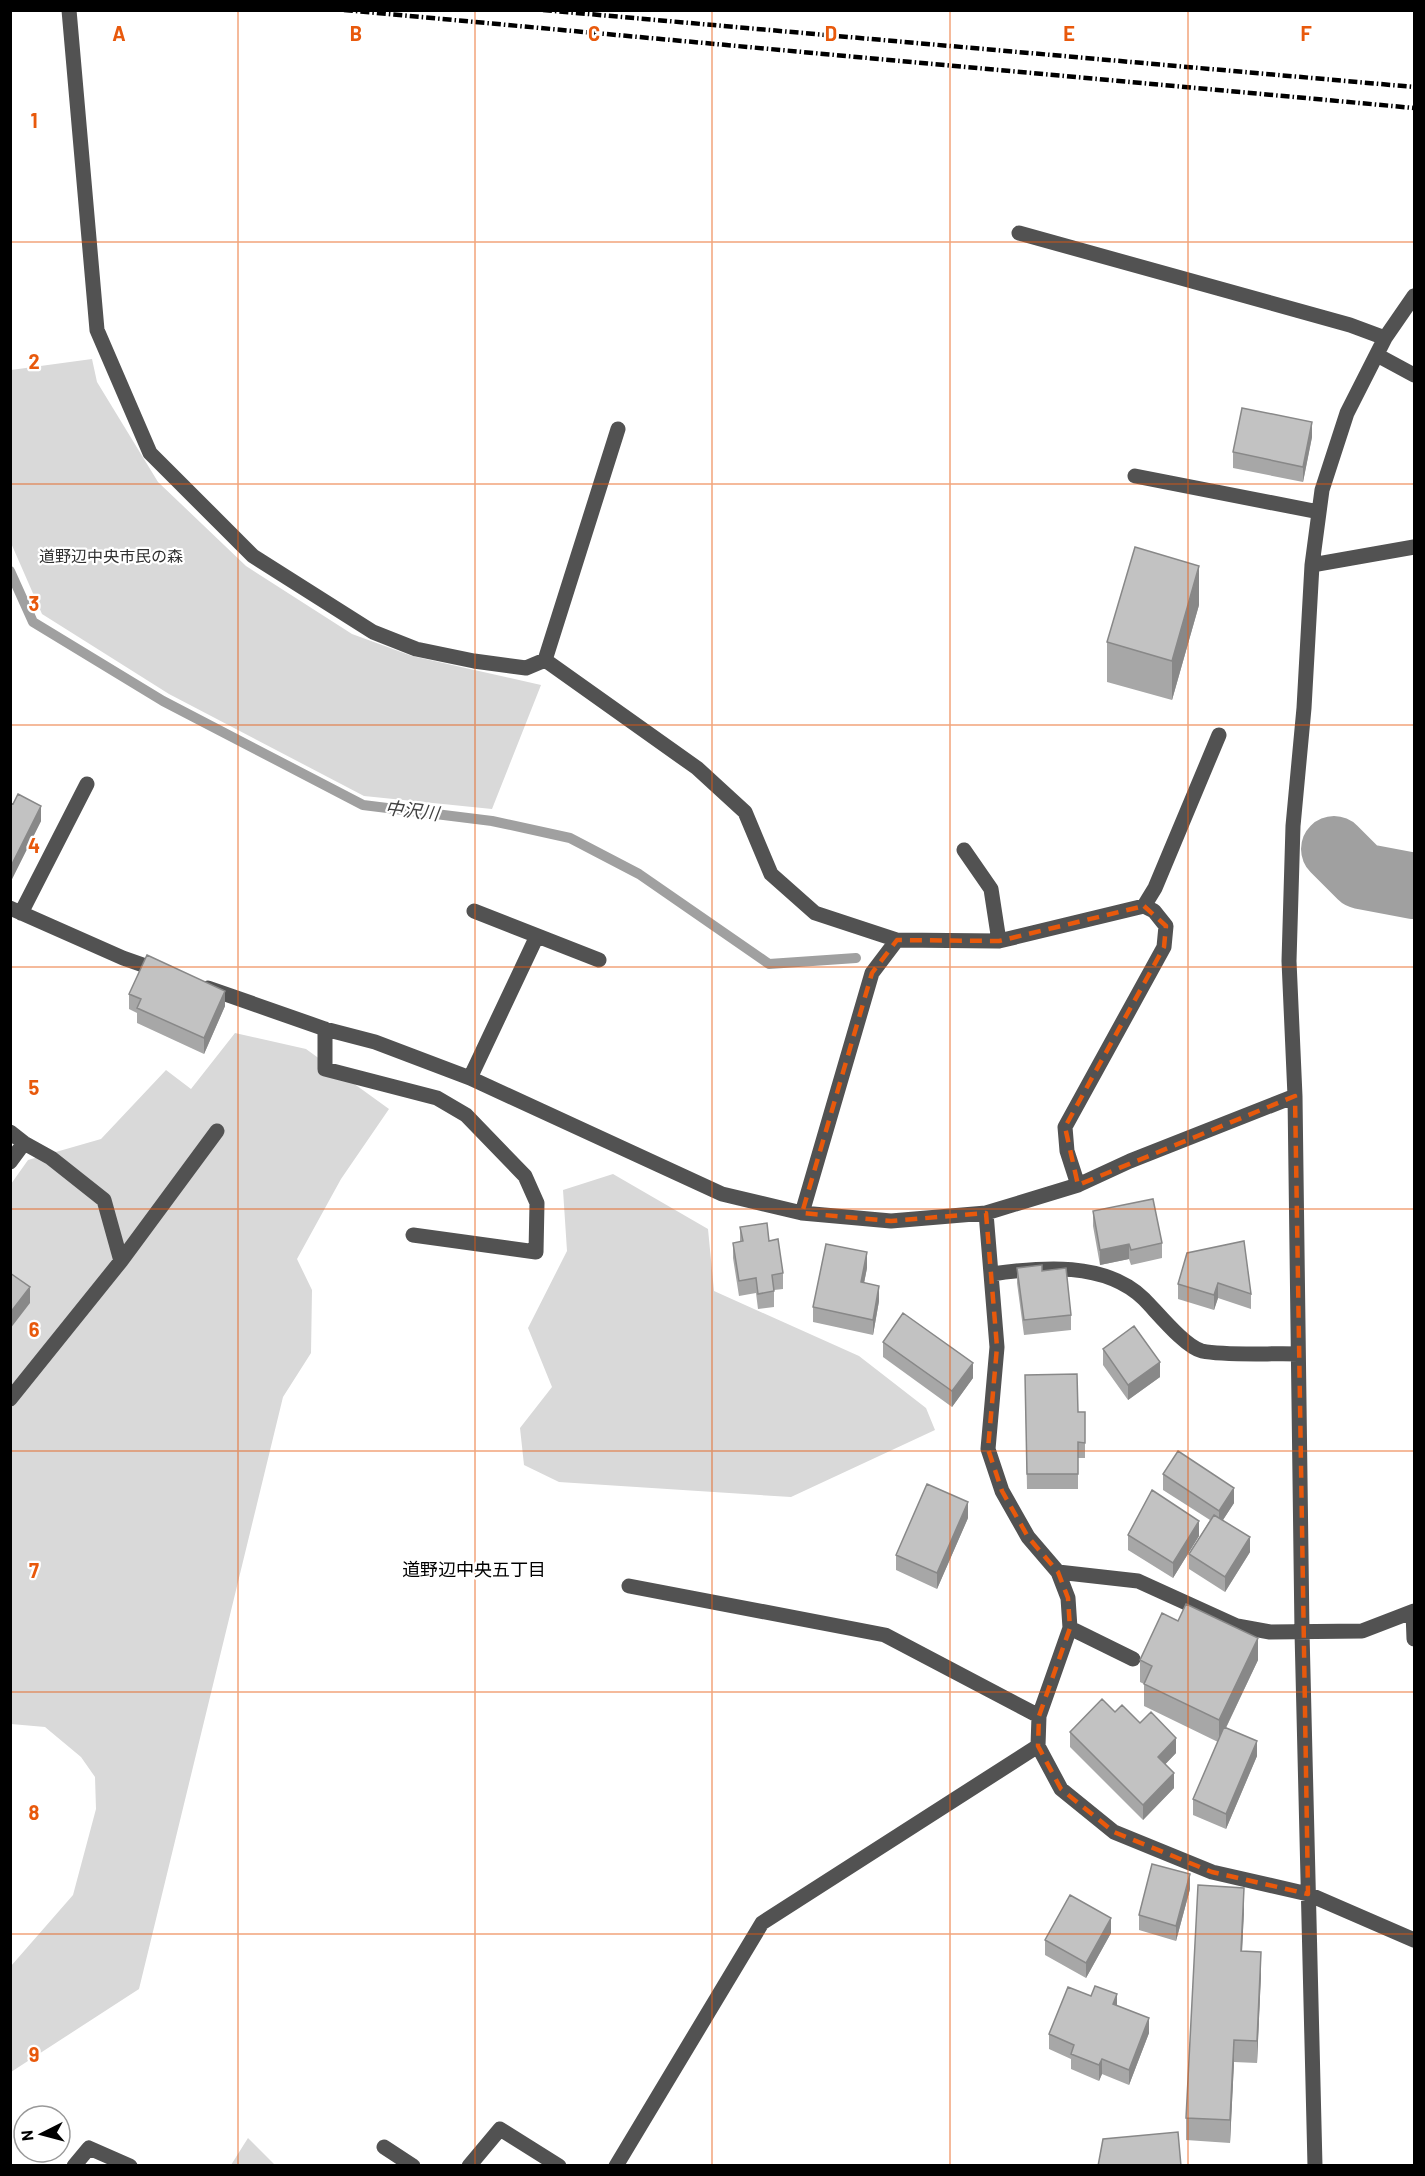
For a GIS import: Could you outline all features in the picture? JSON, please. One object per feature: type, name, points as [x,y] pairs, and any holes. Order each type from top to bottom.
[{"type":"street","points":[[69,10],[97,330],[150,453],[253,556],[373,632],[416,649],[474,661],[526,668],[545,660],[618,429]]},
{"type":"street","points":[[1019,233],[1350,325],[1385,338]]},
{"type":"street","points":[[1315,2166],[1302,1632],[1295,1096],[1289,961],[1293,826],[1304,708],[1312,565],[1322,489],[1347,413],[1385,338],[1414,296]]},
{"type":"street","points":[[1377,355],[1414,375]]},
{"type":"street","points":[[1135,476],[1319,512]]},
{"type":"street","points":[[1312,565],[1414,547]]},
{"type":"street","points":[[545,660],[697,768],[745,812],[771,874],[815,913],[897,940],[999,941],[1144,906],[1154,911],[1166,926],[1164,946],[1065,1127],[1067,1151],[1078,1185]]},
{"type":"street","points":[[1144,906],[1155,888],[1219,735]]},
{"type":"street","points":[[87,783],[16,910],[123,958],[325,1029],[375,1042],[470,1078],[722,1194],[802,1213],[891,1221],[986,1213],[1078,1185],[1295,1096]]},
{"type":"street","points":[[964,850],[991,890],[999,941]]},
{"type":"street","points":[[474,911],[599,960]]},
{"type":"street","points":[[470,1078],[537,936]]},
{"type":"street","points":[[802,1213],[872,973],[897,940]]},
{"type":"street","points":[[325,1029],[325,1069],[437,1098],[466,1115],[525,1176],[537,1203],[536,1252],[412,1235]]},
{"type":"street","points":[[10,1399],[121,1261],[217,1131]]},
{"type":"street","points":[[10,1132],[51,1158],[104,1200],[121,1261]]},
{"type":"street","points":[[10,1162],[24,1143]]},
{"type":"street","points":[[986,1213],[997,1347],[988,1449],[1002,1491],[1028,1537],[1058,1572],[1068,1598],[1070,1628],[1039,1716],[1038,1746],[1061,1789],[1114,1832],[1212,1872],[1308,1894],[1414,1940]]},
{"type":"street","points":[[992,1274],[1032,1268],[1075,1270],[1114,1278],[1143,1298],[1165,1323],[1200,1351],[1298,1354]]},
{"type":"street","points":[[1058,1572],[1138,1581],[1238,1626],[1270,1632],[1362,1631],[1414,1611],[1414,1639]]},
{"type":"street","points":[[628,1586],[885,1635],[1039,1716]]},
{"type":"street","points":[[1070,1628],[1133,1659]]},
{"type":"street","points":[[616,2166],[762,1923],[1038,1746]]},
{"type":"street","points":[[470,2166],[500,2129],[559,2166]]},
{"type":"street","points":[[384,2147],[413,2166]]},
{"type":"street","points":[[74,2166],[89,2148],[130,2166]]},
{"type":"highlighted area","points":[[1144,906],[1166,926],[1164,947],[1065,1127],[1078,1185],[1295,1096],[1308,1894],[1212,1872],[1114,1832],[1061,1789],[1038,1746],[1039,1716],[1070,1628],[1068,1598],[1058,1572],[1028,1537],[1002,1491],[988,1449],[997,1347],[986,1213],[891,1221],[802,1213],[872,973],[897,940],[999,941]]},
{"type":"green space","name":"道野辺中央市民の森","points":[[92,359],[97,382],[158,482],[246,566],[352,634],[412,656],[541,685],[492,809],[364,796],[169,694],[42,614],[11,543],[11,370]]},
{"type":"green space","points":[[235,1033],[306,1049],[389,1109],[341,1179],[297,1259],[312,1290],[311,1353],[283,1397],[139,1989],[11,2072],[11,1966],[73,1895],[96,1809],[95,1777],[81,1757],[45,1727],[11,1724],[11,1184],[28,1160],[101,1139],[166,1070],[191,1089]]},
{"type":"green space","points":[[613,1174],[708,1229],[714,1291],[859,1356],[926,1408],[935,1430],[791,1497],[559,1482],[524,1465],[520,1428],[552,1387],[528,1328],[567,1251],[563,1190]]},
{"type":"green space","points":[[248,2138],[275,2165],[231,2165]]},
{"type":"building","points":[[1242,408],[1312,422],[1303,467],[1233,452]]},
{"type":"building","points":[[1135,547],[1199,566],[1172,661],[1107,642]]},
{"type":"building","points":[[18,794],[41,806],[12,864],[10,863],[10,803],[13,804]]},
{"type":"building","points":[[147,955],[225,991],[204,1038],[137,1008],[141,999],[129,994]]},
{"type":"building","points":[[1153,1199],[1162,1243],[1131,1250],[1129,1244],[1100,1250],[1093,1211]]},
{"type":"building","points":[[767,1223],[769,1241],[778,1239],[783,1273],[772,1275],[774,1291],[758,1294],[756,1278],[739,1281],[733,1243],[743,1241],[740,1227]]},
{"type":"building","points":[[1244,1241],[1251,1294],[1218,1283],[1214,1295],[1178,1284],[1187,1253]]},
{"type":"building","points":[[826,1244],[867,1252],[861,1282],[879,1286],[873,1320],[813,1307]]},
{"type":"building","points":[[1042,1265],[1042,1271],[1066,1268],[1071,1315],[1024,1320],[1017,1268]]},
{"type":"building","points":[[10,1273],[30,1287],[10,1313]]},
{"type":"building","points":[[903,1313],[973,1363],[952,1391],[883,1342]]},
{"type":"building","points":[[1134,1326],[1160,1362],[1128,1385],[1103,1349]]},
{"type":"building","points":[[1077,1374],[1078,1412],[1085,1412],[1085,1443],[1078,1442],[1078,1474],[1027,1474],[1025,1375]]},
{"type":"building","points":[[1178,1451],[1234,1488],[1219,1511],[1163,1474]]},
{"type":"building","points":[[927,1484],[968,1502],[937,1573],[896,1555]]},
{"type":"building","points":[[1152,1490],[1199,1521],[1173,1563],[1128,1535]]},
{"type":"building","points":[[1214,1515],[1250,1537],[1225,1577],[1189,1554]]},
{"type":"building","points":[[1186,1604],[1258,1638],[1219,1720],[1144,1684],[1152,1666],[1140,1660],[1162,1613],[1178,1621]]},
{"type":"building","points":[[1102,1699],[1115,1712],[1122,1705],[1140,1723],[1151,1712],[1176,1738],[1158,1757],[1174,1773],[1143,1805],[1070,1732]]},
{"type":"building","points":[[1224,1727],[1257,1741],[1226,1814],[1193,1799]]},
{"type":"building","points":[[1152,1864],[1190,1874],[1176,1926],[1139,1915]]},
{"type":"building","points":[[1198,1885],[1244,1888],[1241,1951],[1261,1952],[1257,2041],[1234,2040],[1230,2120],[1186,2118]]},
{"type":"building","points":[[1070,1895],[1111,1918],[1086,1963],[1045,1940]]},
{"type":"building","points":[[1095,1986],[1117,1994],[1113,2004],[1149,2018],[1129,2070],[1102,2059],[1099,2065],[1071,2054],[1074,2045],[1049,2034],[1068,1987],[1091,1996]]},
{"type":"building","points":[[1178,2132],[1181,2166],[1098,2166],[1103,2139]]},
{"type":"waterway","name":"中沢川","points":[[10,571],[33,622],[163,701],[363,805],[492,821],[570,838],[639,874],[769,964],[856,958]]},
{"type":"waterway","name":"中沢川","points":[[1334,849],[1361,876],[1414,886]]},
{"type":"railway","points":[[344,10],[1414,108]]},
{"type":"railway","points":[[543,10],[1414,87]]},
{"type":"district","name":"道野辺中央五丁目","points":[[474,1570]]}]
